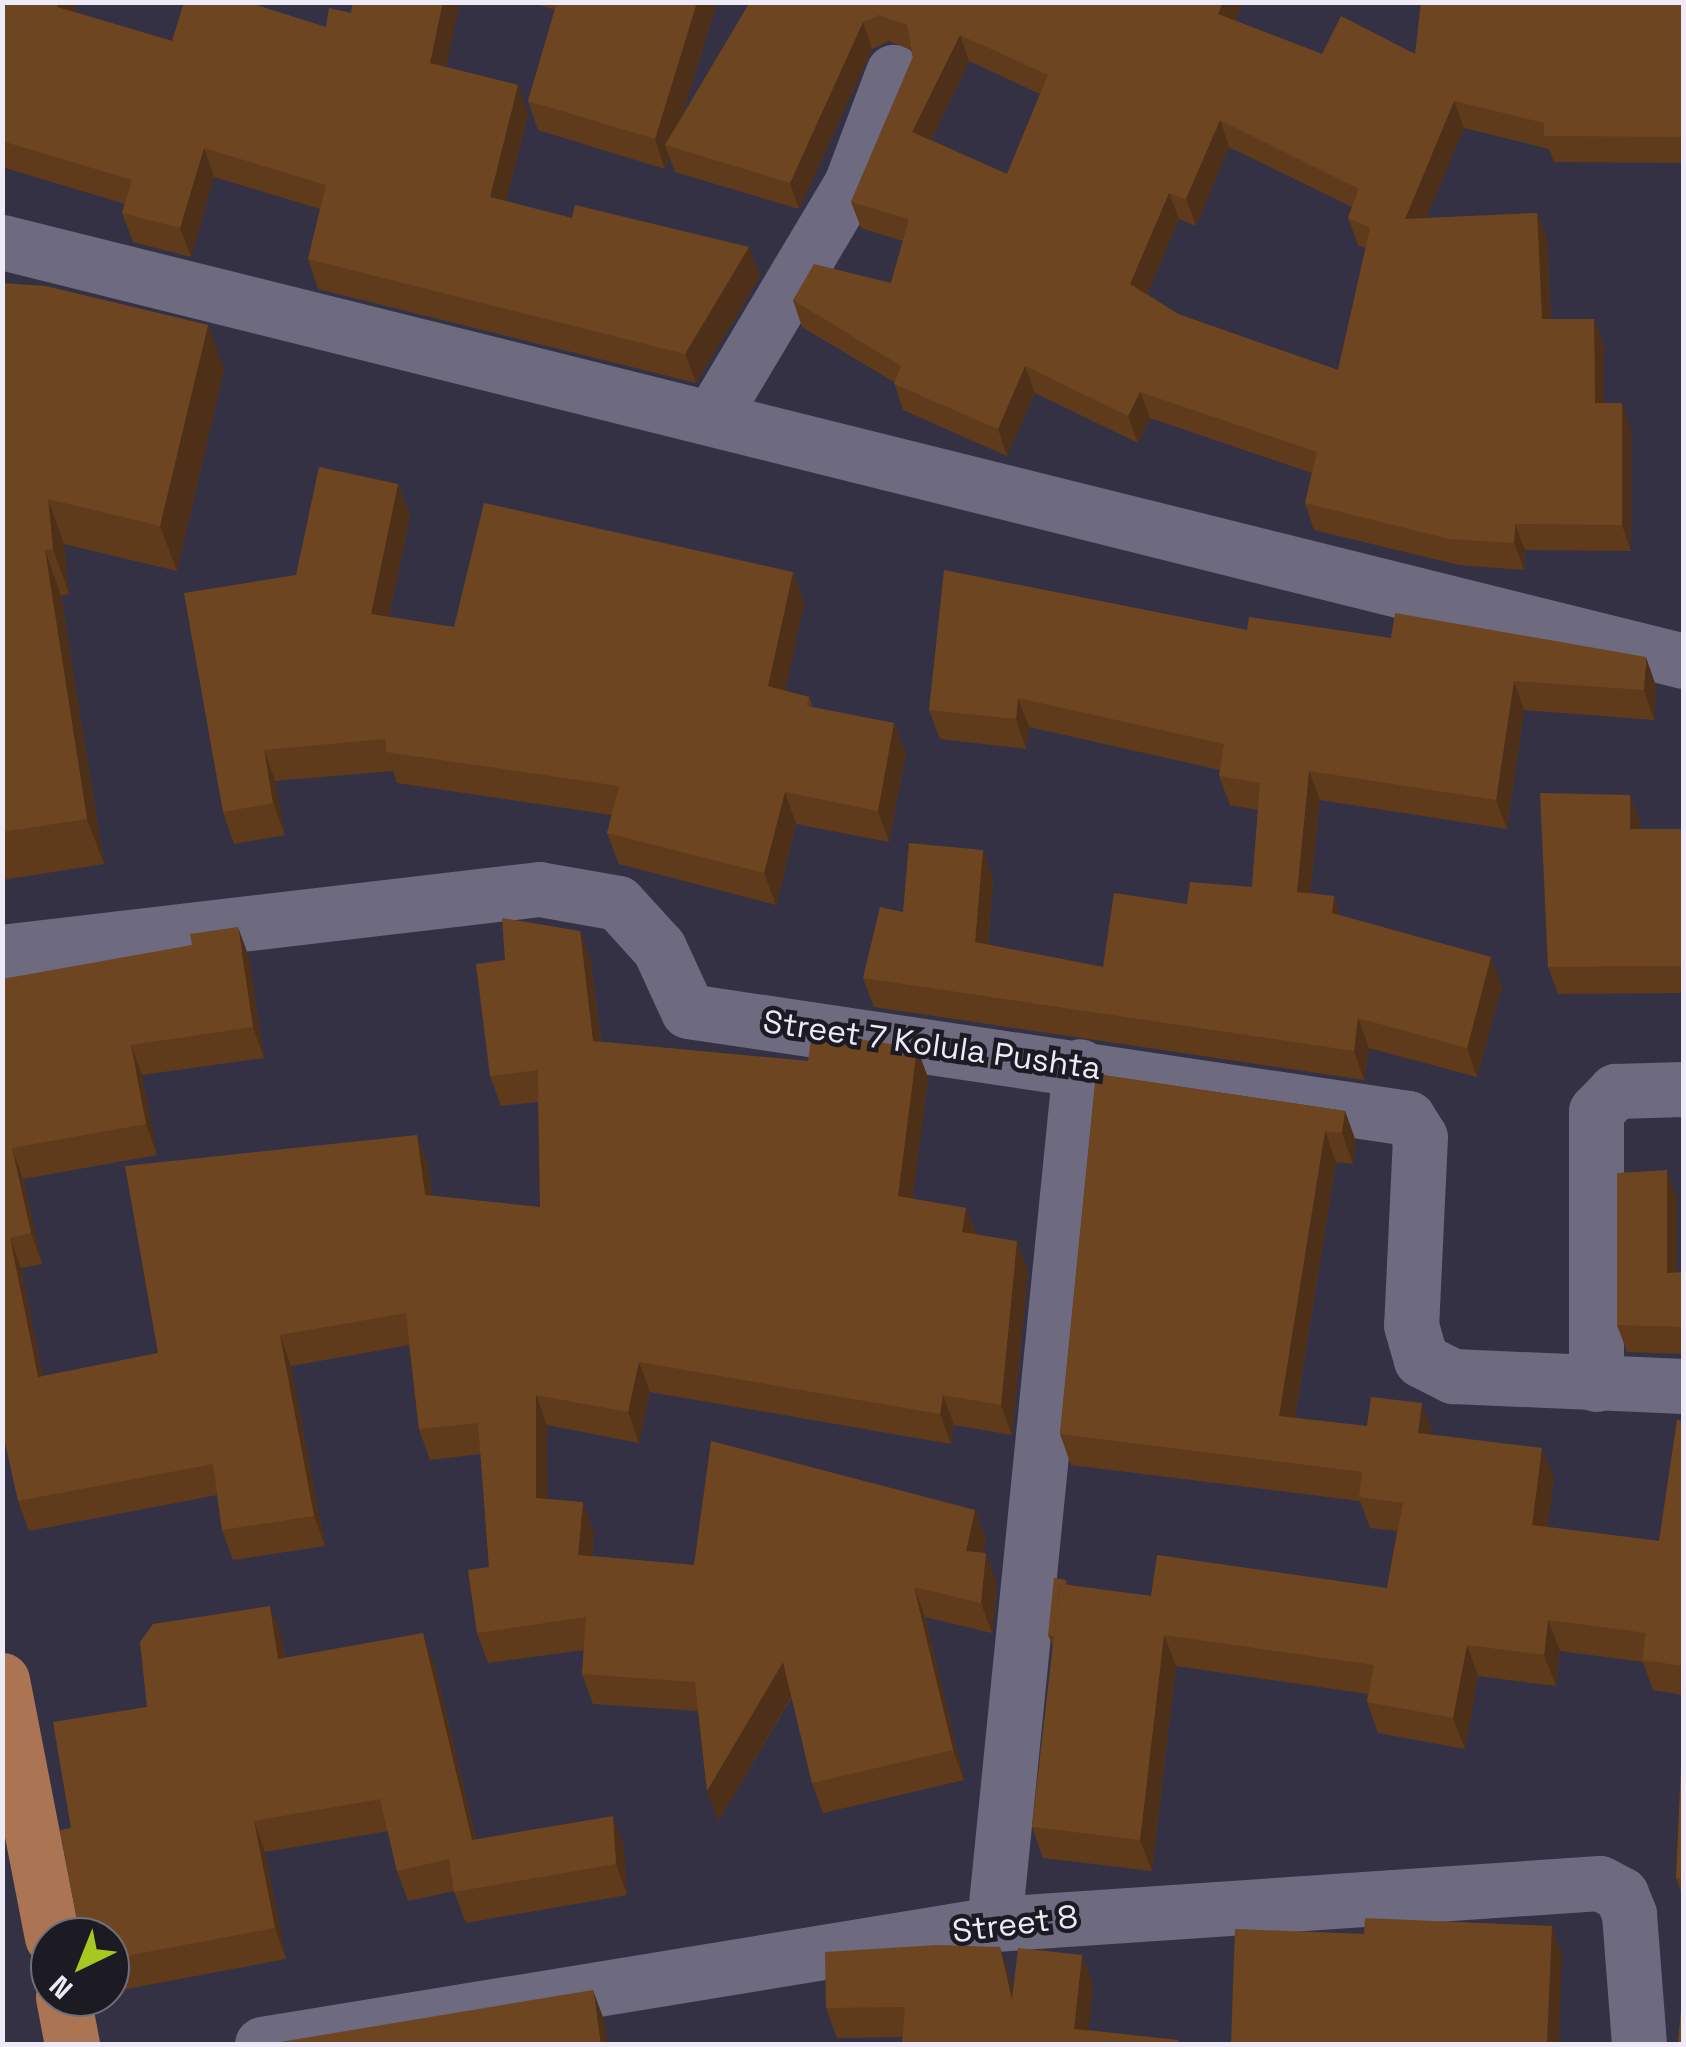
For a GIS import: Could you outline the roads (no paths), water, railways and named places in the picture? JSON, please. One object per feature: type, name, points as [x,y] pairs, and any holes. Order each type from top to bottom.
[{"type":"main road","points":[[2,1680],[48,1917]]},
{"type":"main road","points":[[67,2017],[72,2044]]},
{"type":"street","points":[[712,418],[851,184],[894,72]]},
{"type":"street","points":[[2,242],[1684,661]]},
{"type":"street","name":"Street 7 Kolula Pushta","points":[[2,952],[540,889],[618,903],[659,948],[688,1011],[1080,1066],[1408,1118],[1420,1136],[1411,1325],[1421,1360],[1453,1376],[1684,1386]]},
{"type":"street","points":[[994,1924],[1080,1066]]},
{"type":"street","points":[[1596,1384],[1596,1111],[1616,1091],[1684,1088]]},
{"type":"street","name":"Street 8","points":[[262,2044],[994,1924],[1600,1883],[1621,1894],[1629,1914],[1639,2044]]}]
